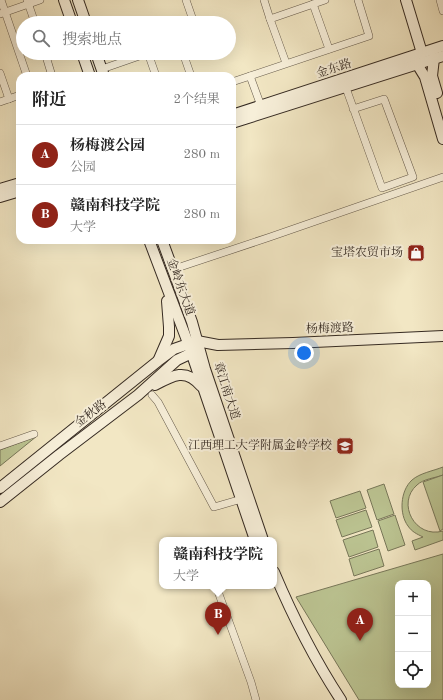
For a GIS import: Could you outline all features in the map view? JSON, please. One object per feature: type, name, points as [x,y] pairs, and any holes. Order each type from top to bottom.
[{"type":"main road","points":[[64,0],[70,16]]},
{"type":"main road","points":[[78,0],[84,16]]},
{"type":"main road","points":[[406,0],[422,53]]},
{"type":"main road","name":"金东路","points":[[236,114],[443,46]]},
{"type":"main road","points":[[438,57],[432,76],[443,114]]},
{"type":"main road","name":"金东路","points":[[236,122],[346,88],[438,57]]},
{"type":"main road","points":[[84,60],[89,72]]},
{"type":"main road","points":[[98,60],[103,72]]},
{"type":"main road","points":[[417,64],[425,78],[443,139]]},
{"type":"main road","points":[[0,189],[16,184]]},
{"type":"main road","points":[[0,197],[16,192]]},
{"type":"main road","name":"金岭东大道","points":[[150,244],[166,286],[194,347]]},
{"type":"main road","name":"金岭东大道","points":[[164,244],[192,322],[194,347]]},
{"type":"main road","points":[[158,361],[167,341],[169,332],[166,286]]},
{"type":"main road","name":"杨梅渡路","points":[[194,347],[443,336]]},
{"type":"main road","name":"金秋路","points":[[0,488],[174,349],[194,347]]},
{"type":"main road","name":"金秋路","points":[[0,502],[138,395],[194,347]]},
{"type":"main road","name":"章江南大道","points":[[194,347],[202,387],[262,537]]},
{"type":"main road","name":"章江南大道","points":[[194,347],[209,382],[245,498],[254,537]]},
{"type":"main road","points":[[138,395],[169,377],[180,375],[195,378],[202,387]]},
{"type":"main road","points":[[277,580],[310,662],[333,700]]},
{"type":"main road","points":[[275,589],[296,629],[341,700]]},
{"type":"street","points":[[1,0],[3,13],[16,47]]},
{"type":"street","points":[[3,13],[28,2],[40,0]]},
{"type":"street","points":[[186,0],[192,16]]},
{"type":"street","points":[[264,0],[286,63]]},
{"type":"street","points":[[270,19],[325,0]]},
{"type":"street","points":[[236,81],[370,36],[358,0]]},
{"type":"street","points":[[440,0],[443,12]]},
{"type":"street","points":[[28,2],[33,16]]},
{"type":"street","points":[[313,4],[329,49]]},
{"type":"street","points":[[21,60],[25,72]]},
{"type":"street","points":[[47,60],[51,72]]},
{"type":"street","points":[[105,72],[132,60]]},
{"type":"street","points":[[150,60],[155,72]]},
{"type":"street","points":[[185,60],[190,72]]},
{"type":"street","points":[[0,73],[9,99]]},
{"type":"street","points":[[250,76],[261,106]]},
{"type":"street","points":[[346,88],[353,109],[382,188],[413,177],[384,99],[353,109]]},
{"type":"street","points":[[0,102],[16,96]]},
{"type":"street","points":[[174,269],[443,177]]},
{"type":"street","points":[[152,395],[158,402],[214,507],[245,498]]},
{"type":"street","points":[[0,446],[34,434]]},
{"type":"street","points":[[217,589],[251,682],[256,700]]},
{"type":"green space","points":[[37,436],[0,466],[0,450]]},
{"type":"green space","points":[[443,467],[443,475],[426,480],[417,485],[411,492],[408,501],[412,518],[417,525],[424,530],[433,532],[443,531],[443,540],[415,550],[412,541],[423,537],[411,530],[405,521],[402,503],[405,490],[415,478]]},
{"type":"green space","points":[[443,475],[443,529],[440,531],[423,482]]},
{"type":"green space","points":[[384,484],[394,514],[377,520],[367,490]]},
{"type":"green space","points":[[360,491],[366,508],[336,518],[330,501]]},
{"type":"green space","points":[[366,510],[372,527],[342,537],[336,520]]},
{"type":"green space","points":[[395,515],[405,545],[388,551],[378,521]]},
{"type":"green space","points":[[373,530],[378,547],[349,557],[343,540]]},
{"type":"green space","points":[[379,549],[384,566],[354,576],[349,559]]},
{"type":"green space","points":[[443,554],[443,700],[359,700],[296,597]]},
{"type":"place","name":"宝塔农贸市场","points":[[416,253]]},
{"type":"place","name":"江西理工大学附属金岭学校","points":[[345,446]]},
{"type":"place","name":"赣南科技学院","points":[[218,635]]},
{"type":"place","name":"杨梅渡公园","points":[[360,641]]}]
